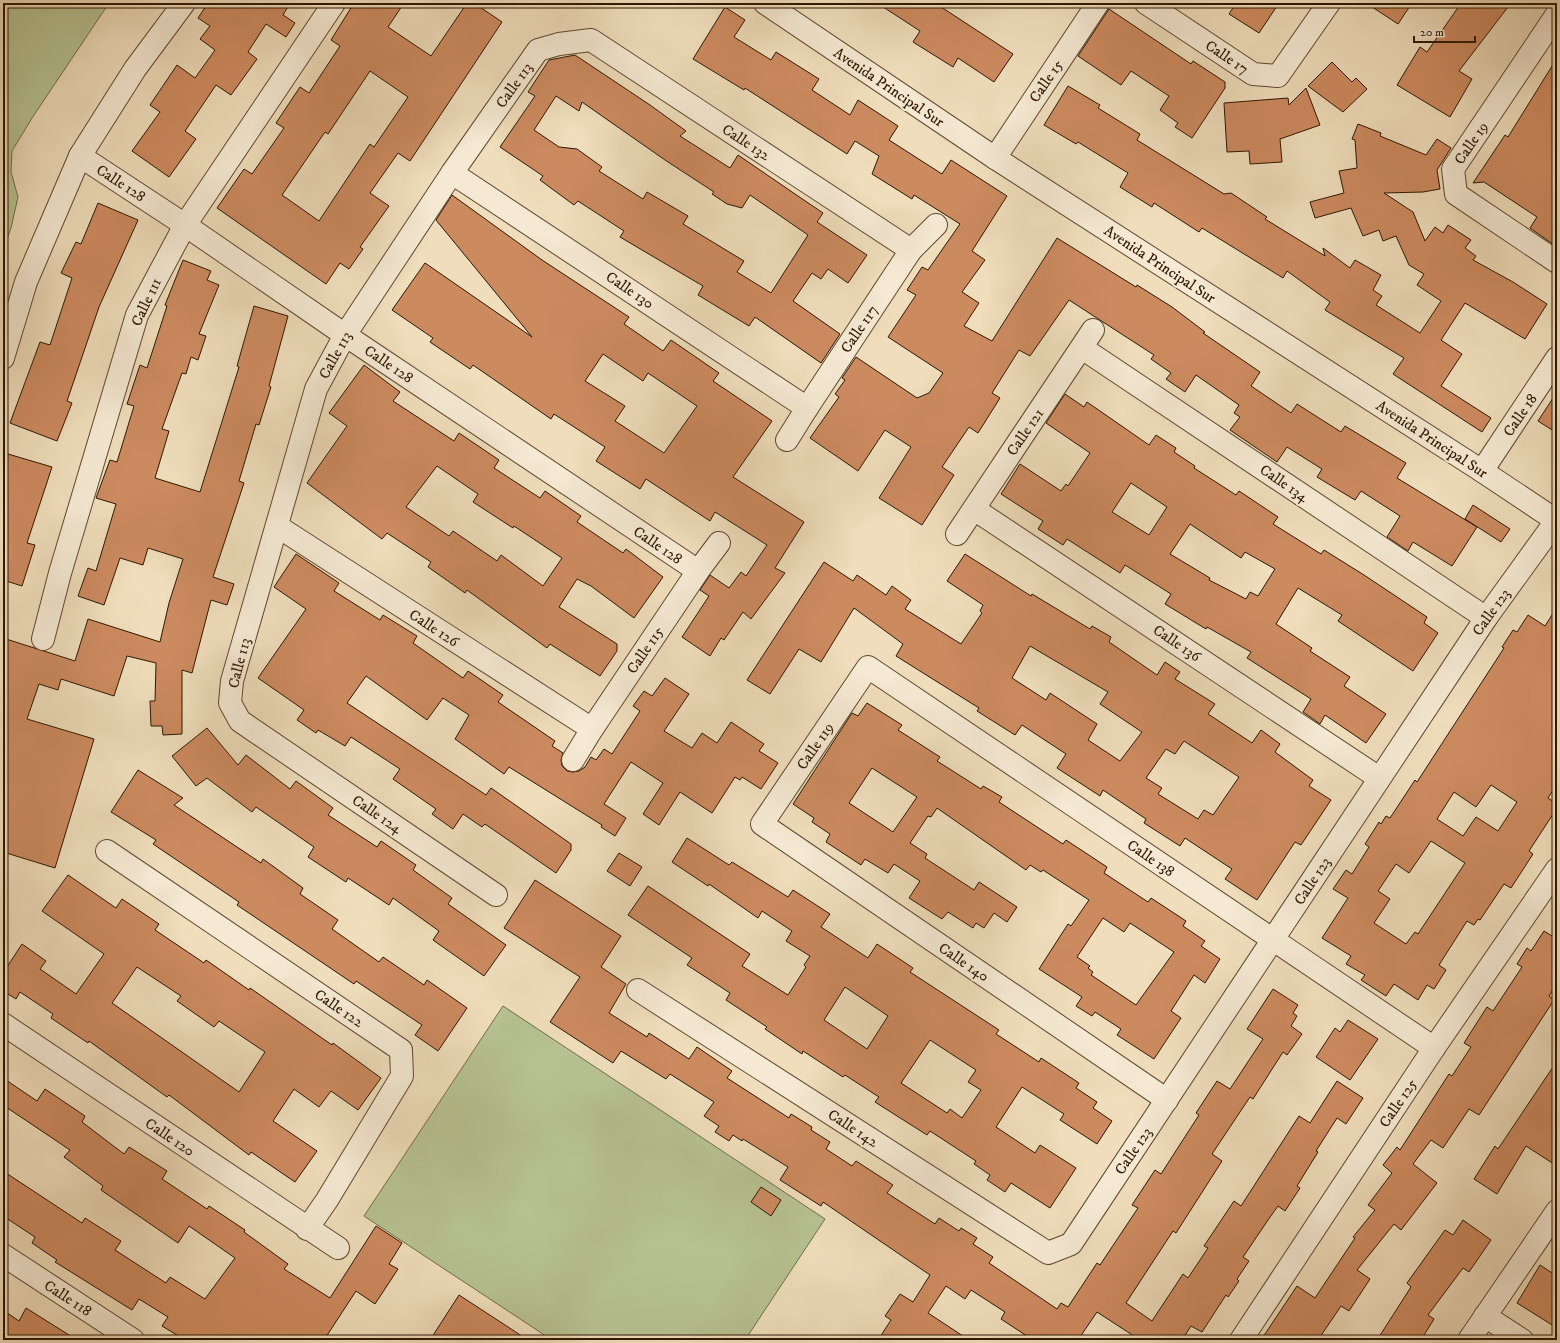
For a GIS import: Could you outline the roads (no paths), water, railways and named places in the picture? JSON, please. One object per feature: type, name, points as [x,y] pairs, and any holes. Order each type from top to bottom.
[{"type":"street","points":[[3,358],[26,282],[80,156],[135,69],[184,3]]},
{"type":"street","name":"Calle 111","points":[[43,639],[60,573],[137,315],[185,225],[334,3]]},
{"type":"street","name":"Avenida Principal Sur","points":[[766,3],[995,158],[1482,471],[1557,521]]},
{"type":"street","name":"Calle 15","points":[[995,158],[1098,3]]},
{"type":"street","name":"Calle 17","points":[[1146,3],[1253,74],[1278,76],[1328,3]]},
{"type":"street","name":"Calle 19","points":[[1557,14],[1453,169],[1456,194],[1557,262]]},
{"type":"street","name":"Calle 132","points":[[579,42],[591,40],[911,250]]},
{"type":"street","name":"Calle 113","points":[[259,733],[240,721],[230,703],[232,681],[316,389],[345,335],[452,173],[538,50],[559,44],[579,42]]},
{"type":"street","name":"Calle 128","points":[[80,156],[185,225],[345,335],[698,571]]},
{"type":"street","name":"Calle 130","points":[[452,173],[807,408]]},
{"type":"street","name":"Calle 117","points":[[788,440],[807,408],[911,250],[936,225]]},
{"type":"street","name":"Calle 121","points":[[957,534],[1093,330]]},
{"type":"street","name":"Calle 134","points":[[1082,348],[1486,618]]},
{"type":"street","name":"Calle 18","points":[[1482,471],[1557,358]]},
{"type":"street","name":"Calle 136","points":[[974,509],[1379,778]]},
{"type":"street","name":"Calle 123","points":[[1071,1244],[1486,618],[1557,521]]},
{"type":"street","name":"Calle 126","points":[[277,526],[592,729]]},
{"type":"street","name":"Calle 115","points":[[573,760],[592,729],[698,571],[720,543]]},
{"type":"street","name":"Calle 119","points":[[762,824],[868,667]]},
{"type":"street","name":"Calle 138","points":[[868,667],[1434,1048]]},
{"type":"street","name":"Calle 124","points":[[259,733],[496,895]]},
{"type":"street","name":"Calle 140","points":[[762,824],[1167,1100]]},
{"type":"street","name":"Calle 122","points":[[107,852],[401,1050],[402,1076],[327,1200],[307,1228]]},
{"type":"street","name":"Calle 125","points":[[1241,1340],[1434,1048],[1557,869]]},
{"type":"street","name":"Calle 142","points":[[638,990],[1048,1253],[1071,1244]]},
{"type":"street","name":"Calle 120","points":[[3,1024],[338,1248]]},
{"type":"street","points":[[1469,1340],[1557,1211]]},
{"type":"street","name":"Calle 118","points":[[3,1255],[133,1340]]},
{"type":"street","points":[[1485,1316],[1522,1340]]}]
